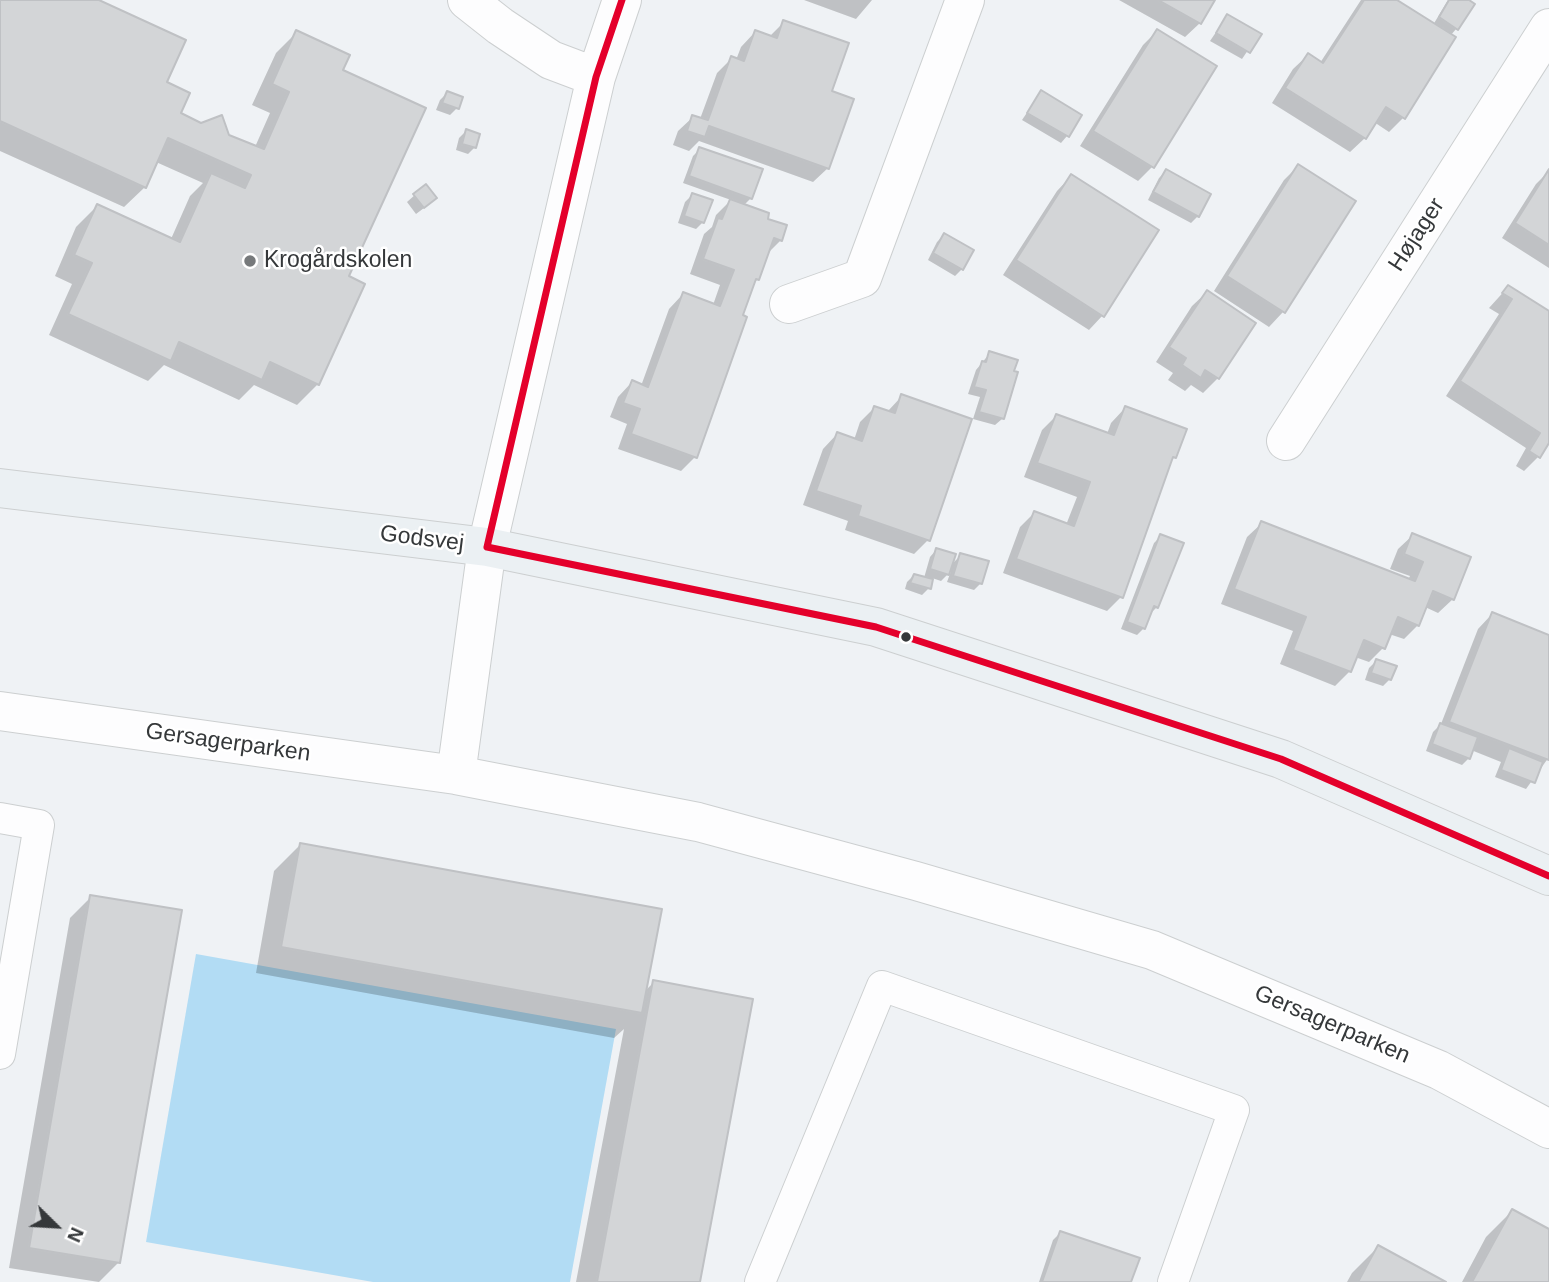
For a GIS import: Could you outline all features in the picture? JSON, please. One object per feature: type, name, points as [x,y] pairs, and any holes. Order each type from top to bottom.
[{"type":"street","points":[[467,0],[551,60],[596,77]]},
{"type":"street","points":[[456,775],[486,547],[596,77],[622,0]]},
{"type":"street","points":[[789,304],[862,278],[965,0]]},
{"type":"street","name":"Højager","points":[[1286,441],[1549,28]]},
{"type":"street","name":"Godsvej","points":[[0,488],[486,547],[876,627],[1281,759],[1549,876]]},
{"type":"street","name":"Gersagerparken","points":[[0,711],[456,775],[698,822],[916,881],[1152,950],[1439,1070],[1549,1129]]},
{"type":"lane","points":[[0,818],[38,825],[0,1054]]},
{"type":"lane","points":[[760,1282],[882,986],[1234,1110],[1174,1282]]},
{"type":"shaded area","points":[[196,954],[616,1029],[570,1282],[373,1282],[146,1242]]},
{"type":"building","points":[[0,0],[99,0],[186,40],[167,82],[190,93],[181,113],[201,123],[222,115],[229,135],[264,149],[289,92],[272,84],[296,30],[350,55],[343,70],[426,108],[349,276],[365,284],[319,385],[270,362],[262,380],[179,342],[171,361],[68,314],[92,263],[74,255],[97,204],[180,242],[211,173],[245,188],[251,175],[168,138],[146,188],[0,121]]},
{"type":"building","points":[[1158,0],[1215,0],[1201,24]]},
{"type":"building","points":[[1364,0],[1397,0],[1456,37],[1405,119],[1386,107],[1366,139],[1285,88],[1308,53],[1323,63]]},
{"type":"building","points":[[1449,0],[1469,0],[1475,4],[1458,30],[1439,17]]},
{"type":"building","points":[[1227,14],[1262,34],[1250,53],[1216,33]]},
{"type":"building","points":[[783,20],[849,43],[832,91],[854,99],[829,169],[709,126],[705,137],[687,131],[692,115],[708,120],[731,56],[744,61],[755,30],[777,38]]},
{"type":"building","points":[[1157,29],[1217,66],[1154,168],[1093,131]]},
{"type":"building","points":[[1041,90],[1082,115],[1069,137],[1027,113]]},
{"type":"building","points":[[447,91],[463,97],[459,109],[442,103]]},
{"type":"building","points":[[466,129],[480,134],[476,148],[462,144]]},
{"type":"building","points":[[699,147],[763,169],[752,199],[689,176]]},
{"type":"building","points":[[1298,164],[1356,201],[1285,313],[1227,276]]},
{"type":"building","points":[[1166,169],[1211,194],[1199,217],[1153,192]]},
{"type":"building","points":[[1549,169],[1549,245],[1515,223]]},
{"type":"building","points":[[1071,174],[1159,230],[1104,317],[1016,260]]},
{"type":"building","points":[[426,184],[437,198],[424,208],[413,194]]},
{"type":"building","points":[[692,193],[713,200],[704,223],[684,216]]},
{"type":"building","points":[[730,199],[769,213],[768,219],[787,225],[782,241],[774,238],[759,280],[756,279],[743,315],[747,317],[697,458],[631,434],[640,409],[623,403],[632,380],[648,387],[683,292],[720,306],[734,270],[703,259],[718,218],[722,219]]},
{"type":"building","points":[[944,233],[974,250],[963,270],[933,253]]},
{"type":"building","points":[[1508,285],[1549,311],[1549,443],[1540,458],[1529,451],[1540,433],[1460,381],[1512,299],[1502,293]]},
{"type":"building","points":[[1207,290],[1256,323],[1219,379],[1205,370],[1201,378],[1182,365],[1186,358],[1169,347]]},
{"type":"building","points":[[989,351],[1018,360],[1014,371],[1018,372],[1004,419],[979,412],[986,390],[974,387],[982,361],[986,362]]},
{"type":"building","points":[[901,394],[972,419],[930,541],[858,516],[861,506],[816,491],[837,432],[862,441],[874,406],[895,413]]},
{"type":"building","points":[[1125,406],[1187,429],[1176,458],[1173,457],[1123,598],[1016,559],[1034,511],[1074,526],[1090,482],[1037,463],[1056,414],[1114,435]]},
{"type":"building","points":[[1261,521],[1415,581],[1423,562],[1404,554],[1412,533],[1471,557],[1454,600],[1433,591],[1419,626],[1398,617],[1385,649],[1364,640],[1351,672],[1293,650],[1306,617],[1234,589]]},
{"type":"building","points":[[1160,534],[1184,543],[1158,608],[1154,606],[1145,629],[1127,622]]},
{"type":"building","points":[[936,548],[956,554],[949,575],[930,569]]},
{"type":"building","points":[[960,553],[989,561],[982,584],[953,576]]},
{"type":"building","points":[[914,574],[933,579],[931,589],[910,583]]},
{"type":"building","points":[[1492,612],[1549,635],[1549,760],[1449,722]]},
{"type":"building","points":[[1376,659],[1397,666],[1391,680],[1371,673]]},
{"type":"building","points":[[1440,723],[1478,737],[1470,759],[1432,744]]},
{"type":"building","points":[[1509,748],[1543,762],[1535,783],[1501,770]]},
{"type":"building","points":[[300,843],[662,909],[642,1013],[281,947]]},
{"type":"building","points":[[90,895],[182,910],[120,1263],[29,1248]]},
{"type":"building","points":[[653,980],[753,999],[700,1282],[597,1282]]},
{"type":"building","points":[[1512,1209],[1549,1229],[1549,1282],[1472,1282]]},
{"type":"building","points":[[1060,1231],[1140,1258],[1131,1282],[1042,1282]]},
{"type":"building","points":[[1378,1245],[1446,1282],[1358,1282]]},
{"type":"transit line","points":[[487,547],[596,77],[622,0]]},
{"type":"transit line","points":[[487,547],[876,627],[1281,759],[1549,876]]},
{"type":"place","name":"Krogårdskolen","points":[[250,261]]}]
